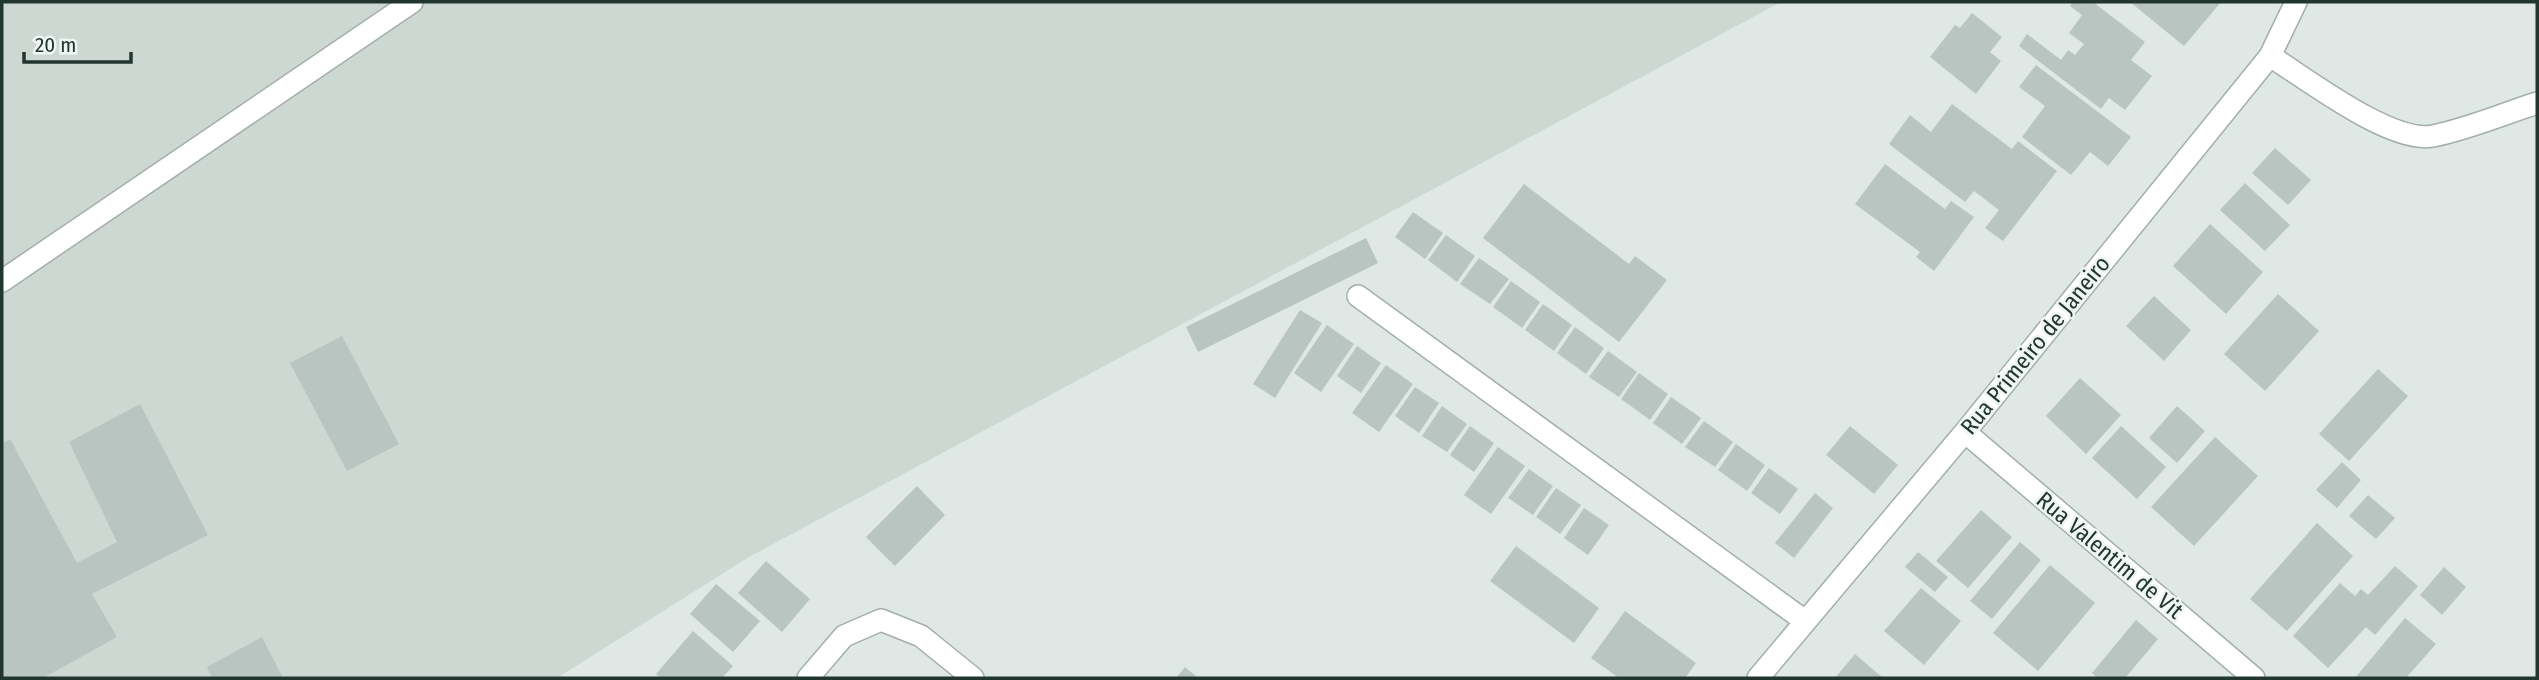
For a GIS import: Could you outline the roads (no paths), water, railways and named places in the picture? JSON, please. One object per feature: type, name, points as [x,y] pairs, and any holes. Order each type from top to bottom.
[{"type":"street","points":[[2,281],[412,2]]},
{"type":"street","name":"Rua Primeiro de Janeiro","points":[[1758,678],[1965,432],[2270,56],[2296,2]]},
{"type":"street","points":[[2270,56],[2373,121],[2400,133],[2431,137],[2537,103]]},
{"type":"street","points":[[1358,296],[1805,621]]},
{"type":"street","name":"Rua Valentim de Vit","points":[[1965,432],[2255,678]]},
{"type":"street","points":[[808,678],[844,636],[881,620],[921,636],[974,678]]}]
